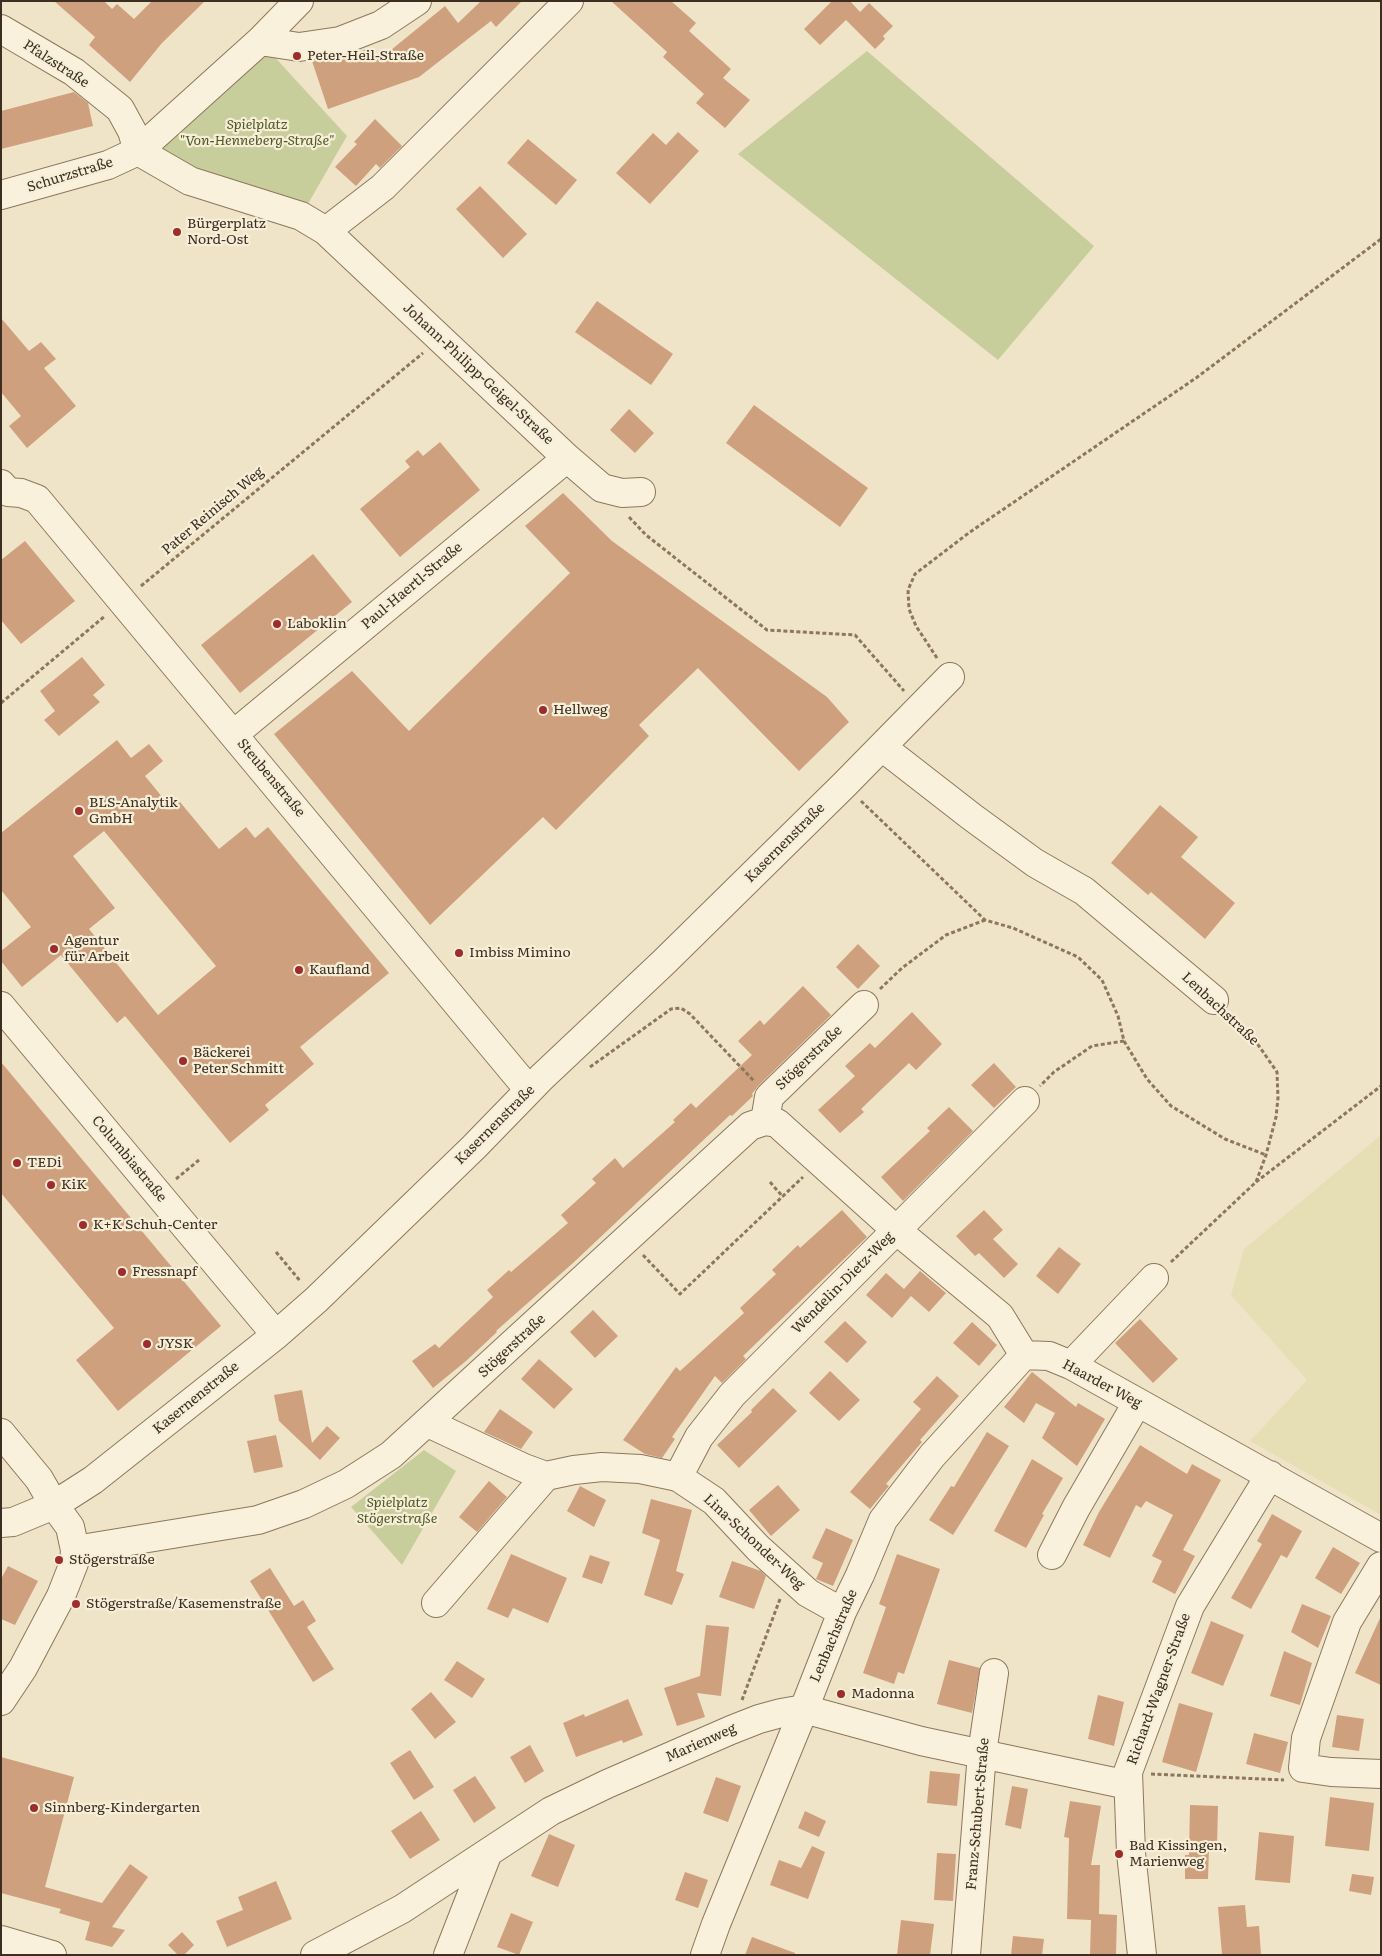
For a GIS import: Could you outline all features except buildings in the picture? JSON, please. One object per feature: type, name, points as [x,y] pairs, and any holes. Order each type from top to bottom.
[{"type":"street","name":"Schurzstraße","points":[[1,195],[108,165],[138,151],[260,41],[299,1]]},
{"type":"street","points":[[260,41],[299,47],[340,41],[381,26],[417,1]]},
{"type":"street","points":[[138,151],[190,181],[301,216],[326,231],[382,187],[569,1]]},
{"type":"street","name":"Pfalzstraße","points":[[1,29],[74,72],[120,109],[132,131],[138,151]]},
{"type":"street","name":"Johann-Philipp-Geigel-Straße","points":[[326,231],[567,458],[602,488],[622,493],[641,492]]},
{"type":"street","name":"Paul-Haertl-Straße","points":[[234,734],[567,458]]},
{"type":"street","name":"Steubenstraße","points":[[4,491],[21,493],[36,499],[234,734],[529,1090]]},
{"type":"street","name":"Kasernenstraße","points":[[1,1523],[13,1522],[54,1506],[93,1480],[276,1335],[316,1300],[529,1090],[664,962],[844,785],[950,677]]},
{"type":"street","name":"Lenbachstraße","points":[[882,746],[972,817],[1035,863],[1084,891],[1214,1000]]},
{"type":"street","name":"Stögerstraße","points":[[76,1550],[258,1520],[304,1504],[346,1484],[391,1455],[750,1126],[864,1005]]},
{"type":"street","name":"Columbiastraße","points":[[1,1006],[276,1335]]},
{"type":"street","name":"Wendelin-Dietz-Weg","points":[[678,1477],[699,1437],[732,1395],[1024,1101]]},
{"type":"street","points":[[767,1109],[777,1123],[895,1229],[1000,1316],[1024,1355]]},
{"type":"street","points":[[1071,1365],[1154,1278]]},
{"type":"street","name":"Lenbachstraße","points":[[706,1955],[720,1915],[842,1612],[883,1520],[932,1456],[1024,1355]]},
{"type":"street","name":"Haarder Weg","points":[[1024,1355],[1049,1356],[1071,1365],[1381,1538]]},
{"type":"street","points":[[1052,1555],[1076,1508],[1137,1402]]},
{"type":"street","points":[[428,1423],[524,1468],[546,1476],[436,1603]]},
{"type":"street","points":[[1,1433],[39,1479],[54,1506],[70,1527],[76,1550],[74,1563],[61,1596],[23,1668],[1,1701]]},
{"type":"street","name":"Lina-Schonder-Weg","points":[[546,1476],[602,1467],[640,1470],[678,1477],[714,1501],[788,1577],[808,1593],[842,1612]]},
{"type":"street","name":"Richard-Wagner-Straße","points":[[1142,1955],[1131,1853],[1128,1779],[1190,1606],[1270,1475]]},
{"type":"street","points":[[1381,1566],[1347,1622],[1306,1738],[1303,1768],[1331,1772],[1381,1774]]},
{"type":"street","name":"Franz-Schubert-Straße","points":[[966,1955],[982,1753],[994,1673]]},
{"type":"street","name":"Marienweg","points":[[315,1955],[402,1909],[487,1855],[551,1811],[607,1784],[759,1718],[804,1709],[921,1741],[1128,1779]]},
{"type":"street","points":[[448,1955],[487,1855]]},
{"type":"street","points":[[1,1940],[52,1955]]},
{"type":"path","points":[[950,677],[916,626],[909,609],[908,590],[915,574],[970,532],[1196,378],[1381,239]]},
{"type":"path","name":"Pater Reinisch Weg","points":[[1,703],[441,338]]},
{"type":"path","points":[[627,515],[646,535],[767,630],[855,635],[919,709]]},
{"type":"path","points":[[844,785],[985,920],[1013,928],[1078,957],[1102,980],[1118,1016],[1124,1041],[1147,1079],[1171,1106],[1225,1139],[1266,1155]]},
{"type":"path","points":[[864,1005],[902,968],[946,935],[985,920]]},
{"type":"path","name":"Lenbachstraße","points":[[1154,1278],[1256,1182],[1266,1155],[1276,1117],[1278,1098],[1277,1072],[1252,1036],[1214,1000]]},
{"type":"path","points":[[590,1067],[670,1009],[681,1008],[690,1014],[767,1109]]},
{"type":"path","points":[[1024,1101],[1054,1072],[1092,1046],[1124,1041]]},
{"type":"path","points":[[1256,1182],[1381,1086]]},
{"type":"path","points":[[186,1171],[199,1160]]},
{"type":"path","points":[[627,1240],[680,1294],[820,1162]]},
{"type":"path","points":[[770,1182],[783,1197]]},
{"type":"path","points":[[276,1252],[316,1300]]},
{"type":"path","points":[[731,1730],[788,1577]]},
{"type":"path","points":[[1128,1779],[1290,1780],[1303,1768]]},
{"type":"shaded area","points":[[1381,1135],[1381,1515],[1250,1441],[1307,1380],[1231,1295],[1244,1249]]},
{"type":"green space","name":"Spielplatz \"Von-Henneberg-Straße\"","points":[[260,41],[347,136],[301,216],[138,151]]},
{"type":"green space","points":[[867,51],[1094,246],[998,360],[738,154]]},
{"type":"green space","name":"Spielplatz Stögerstraße","points":[[424,1450],[456,1471],[402,1565],[351,1507]]},
{"type":"place","name":"Peter-Heil-Straße","points":[[297,56]]},
{"type":"place","name":"Bürgerplatz Nord-Ost","points":[[177,232]]},
{"type":"place","name":"Laboklin","points":[[277,624]]},
{"type":"place","name":"Hellweg","points":[[543,710]]},
{"type":"place","name":"BLS-Analytik GmbH","points":[[79,811]]},
{"type":"place","name":"Agentur für Arbeit","points":[[54,949]]},
{"type":"place","name":"Imbiss Mimino","points":[[459,953]]},
{"type":"place","name":"Kaufland","points":[[299,970]]},
{"type":"place","name":"Bäckerei Peter Schmitt","points":[[183,1061]]},
{"type":"place","name":"TEDi","points":[[17,1163]]},
{"type":"place","name":"KiK","points":[[51,1185]]},
{"type":"place","name":"K+K Schuh-Center","points":[[83,1225]]},
{"type":"place","name":"Fressnapf","points":[[122,1272]]},
{"type":"place","name":"JYSK","points":[[147,1344]]},
{"type":"place","name":"Stögerstraße","points":[[59,1560]]},
{"type":"place","name":"Stögerstraße/Kasemenstraße","points":[[76,1604]]},
{"type":"place","name":"Madonna","points":[[841,1694]]},
{"type":"place","name":"Sinnberg-Kindergarten","points":[[34,1808]]},
{"type":"place","name":"Bad Kissingen, Marienweg","points":[[1119,1854]]}]
